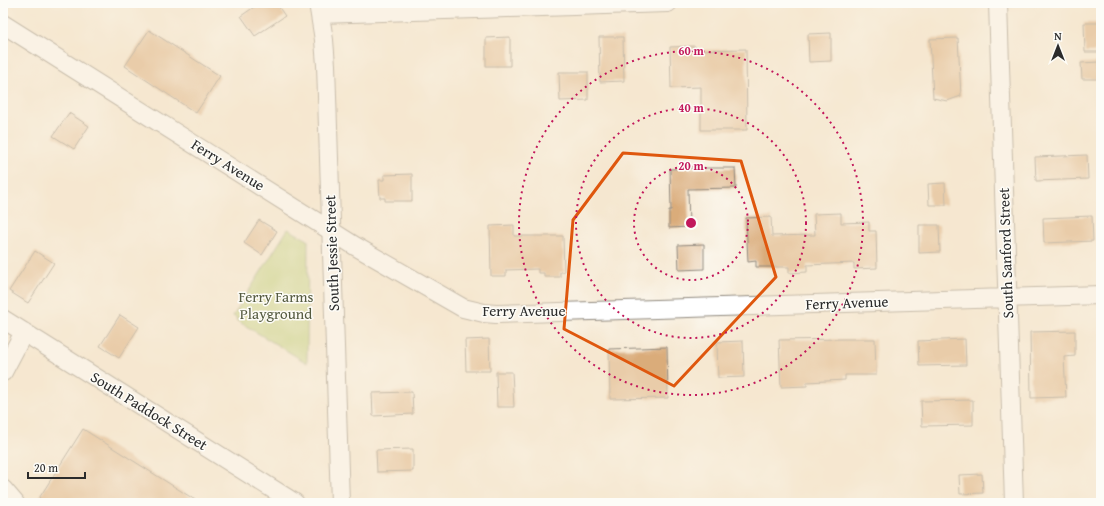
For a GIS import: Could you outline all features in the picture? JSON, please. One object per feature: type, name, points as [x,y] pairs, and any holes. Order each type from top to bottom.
[{"type":"street","points":[[319,8],[668,3]]},
{"type":"street","name":"South Sanford Street","points":[[998,3],[1014,503]]},
{"type":"street","name":"South Jessie Street","points":[[319,8],[324,40],[340,503]]},
{"type":"street","name":"Ferry Avenue","points":[[3,24],[331,230],[463,308],[484,313],[1101,295]]},
{"type":"street","name":"South Paddock Street","points":[[3,319],[284,500]]},
{"type":"street","points":[[3,372],[24,332]]},
{"type":"street","points":[[3,489],[15,503]]},
{"type":"highlighted area","points":[[623,153],[741,161],[776,277],[674,386],[564,329],[573,220]]},
{"type":"green space","name":"Ferry Farms Playground","points":[[288,229],[308,240],[307,363],[236,320],[237,318],[233,316]]},
{"type":"building","points":[[260,3],[276,3],[285,16],[255,36],[241,16]]},
{"type":"building","points":[[1084,23],[1101,23],[1101,52],[1085,52]]},
{"type":"building","points":[[149,30],[220,76],[196,113],[125,66]]},
{"type":"building","points":[[831,33],[831,61],[809,62],[808,34]]},
{"type":"building","points":[[510,37],[510,66],[486,66],[486,38]]},
{"type":"building","points":[[599,37],[623,37],[624,81],[600,82]]},
{"type":"building","points":[[958,38],[961,96],[947,101],[933,98],[930,39]]},
{"type":"building","points":[[695,46],[695,50],[746,49],[747,130],[701,130],[701,87],[671,88],[670,47]]},
{"type":"building","points":[[1099,62],[1100,79],[1082,79],[1081,63]]},
{"type":"building","points":[[559,72],[588,72],[588,100],[560,101]]},
{"type":"building","points":[[69,113],[89,126],[74,149],[53,136]]},
{"type":"building","points":[[1087,155],[1088,179],[1036,181],[1035,157]]},
{"type":"building","points":[[735,168],[736,188],[688,189],[689,227],[669,228],[669,210],[671,210],[670,169]]},
{"type":"building","points":[[412,174],[412,201],[385,201],[385,198],[380,198],[379,180],[384,180],[384,175]]},
{"type":"building","points":[[945,183],[946,205],[929,205],[928,184]]},
{"type":"building","points":[[841,213],[841,223],[869,222],[869,231],[876,231],[877,268],[854,269],[854,263],[807,265],[807,272],[789,273],[789,267],[756,267],[756,261],[748,262],[746,218],[771,217],[772,236],[815,235],[814,214]]},
{"type":"building","points":[[1092,216],[1093,241],[1044,243],[1043,218]]},
{"type":"building","points":[[259,220],[277,231],[262,255],[244,243]]},
{"type":"building","points":[[514,225],[514,236],[563,236],[564,272],[560,272],[560,277],[544,277],[544,273],[538,273],[538,269],[506,270],[506,276],[491,276],[490,226]]},
{"type":"building","points":[[919,225],[939,225],[940,252],[919,253]]},
{"type":"building","points":[[704,244],[704,269],[679,270],[678,245]]},
{"type":"building","points":[[35,251],[54,263],[28,303],[9,291]]},
{"type":"building","points":[[120,315],[139,327],[119,358],[100,346]]},
{"type":"building","points":[[1075,331],[1075,356],[1064,357],[1066,397],[1031,398],[1030,332]]},
{"type":"building","points":[[489,339],[490,371],[466,371],[465,340]]},
{"type":"building","points":[[875,339],[876,375],[845,375],[845,380],[807,382],[807,386],[781,387],[779,340]]},
{"type":"building","points":[[965,339],[966,365],[919,366],[918,341]]},
{"type":"building","points":[[743,341],[744,377],[718,378],[717,342]]},
{"type":"building","points":[[667,347],[668,398],[610,399],[609,349]]},
{"type":"building","points":[[496,372],[512,372],[514,407],[497,407]]},
{"type":"building","points":[[412,392],[413,414],[373,416],[372,393]]},
{"type":"building","points":[[973,400],[973,425],[922,426],[921,401]]},
{"type":"building","points":[[83,429],[200,503],[36,503]]},
{"type":"building","points":[[413,449],[413,471],[377,472],[376,450]]},
{"type":"building","points":[[982,474],[983,493],[960,494],[959,475]]}]
